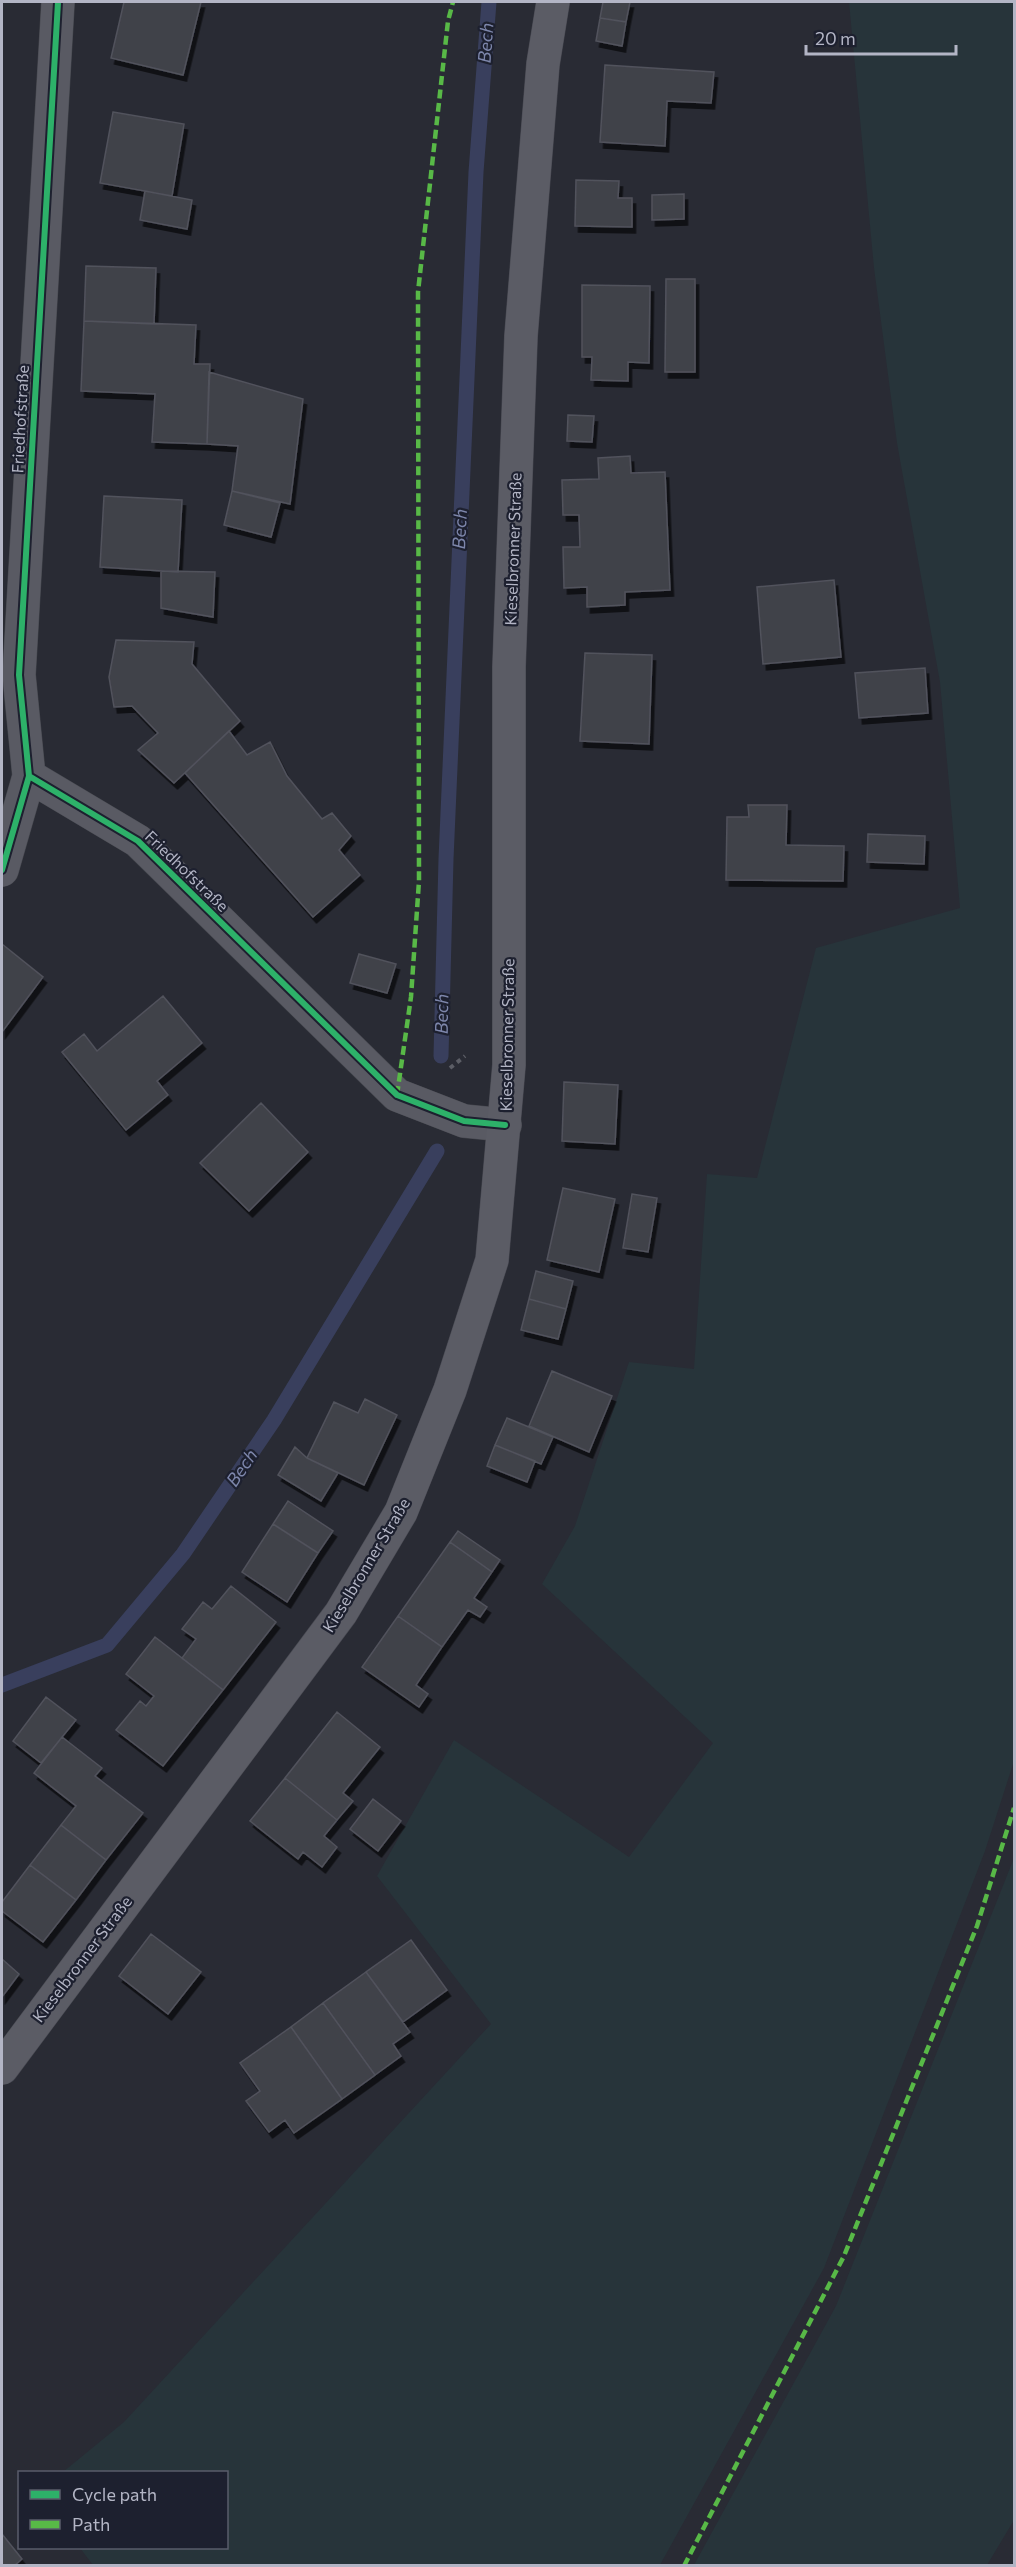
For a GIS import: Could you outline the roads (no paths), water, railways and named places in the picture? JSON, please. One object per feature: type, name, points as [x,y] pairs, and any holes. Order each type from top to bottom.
[{"type":"main road","name":"Kieselbronner Straße","points":[[2,2068],[341,1613],[401,1512],[450,1390],[492,1260],[509,1065],[509,667],[521,336],[543,64],[553,2]]},
{"type":"street","name":"Friedhofstraße","points":[[58,2],[19,675],[29,776],[138,842],[397,1095],[464,1121],[505,1125]]},
{"type":"street","points":[[2,870],[29,776]]},
{"type":"waterway","name":"Bech","points":[[441,1056],[446,859],[476,172],[489,2]]},
{"type":"waterway","name":"Bech","points":[[2,1685],[107,1645],[183,1554],[274,1420],[437,1151]]}]
